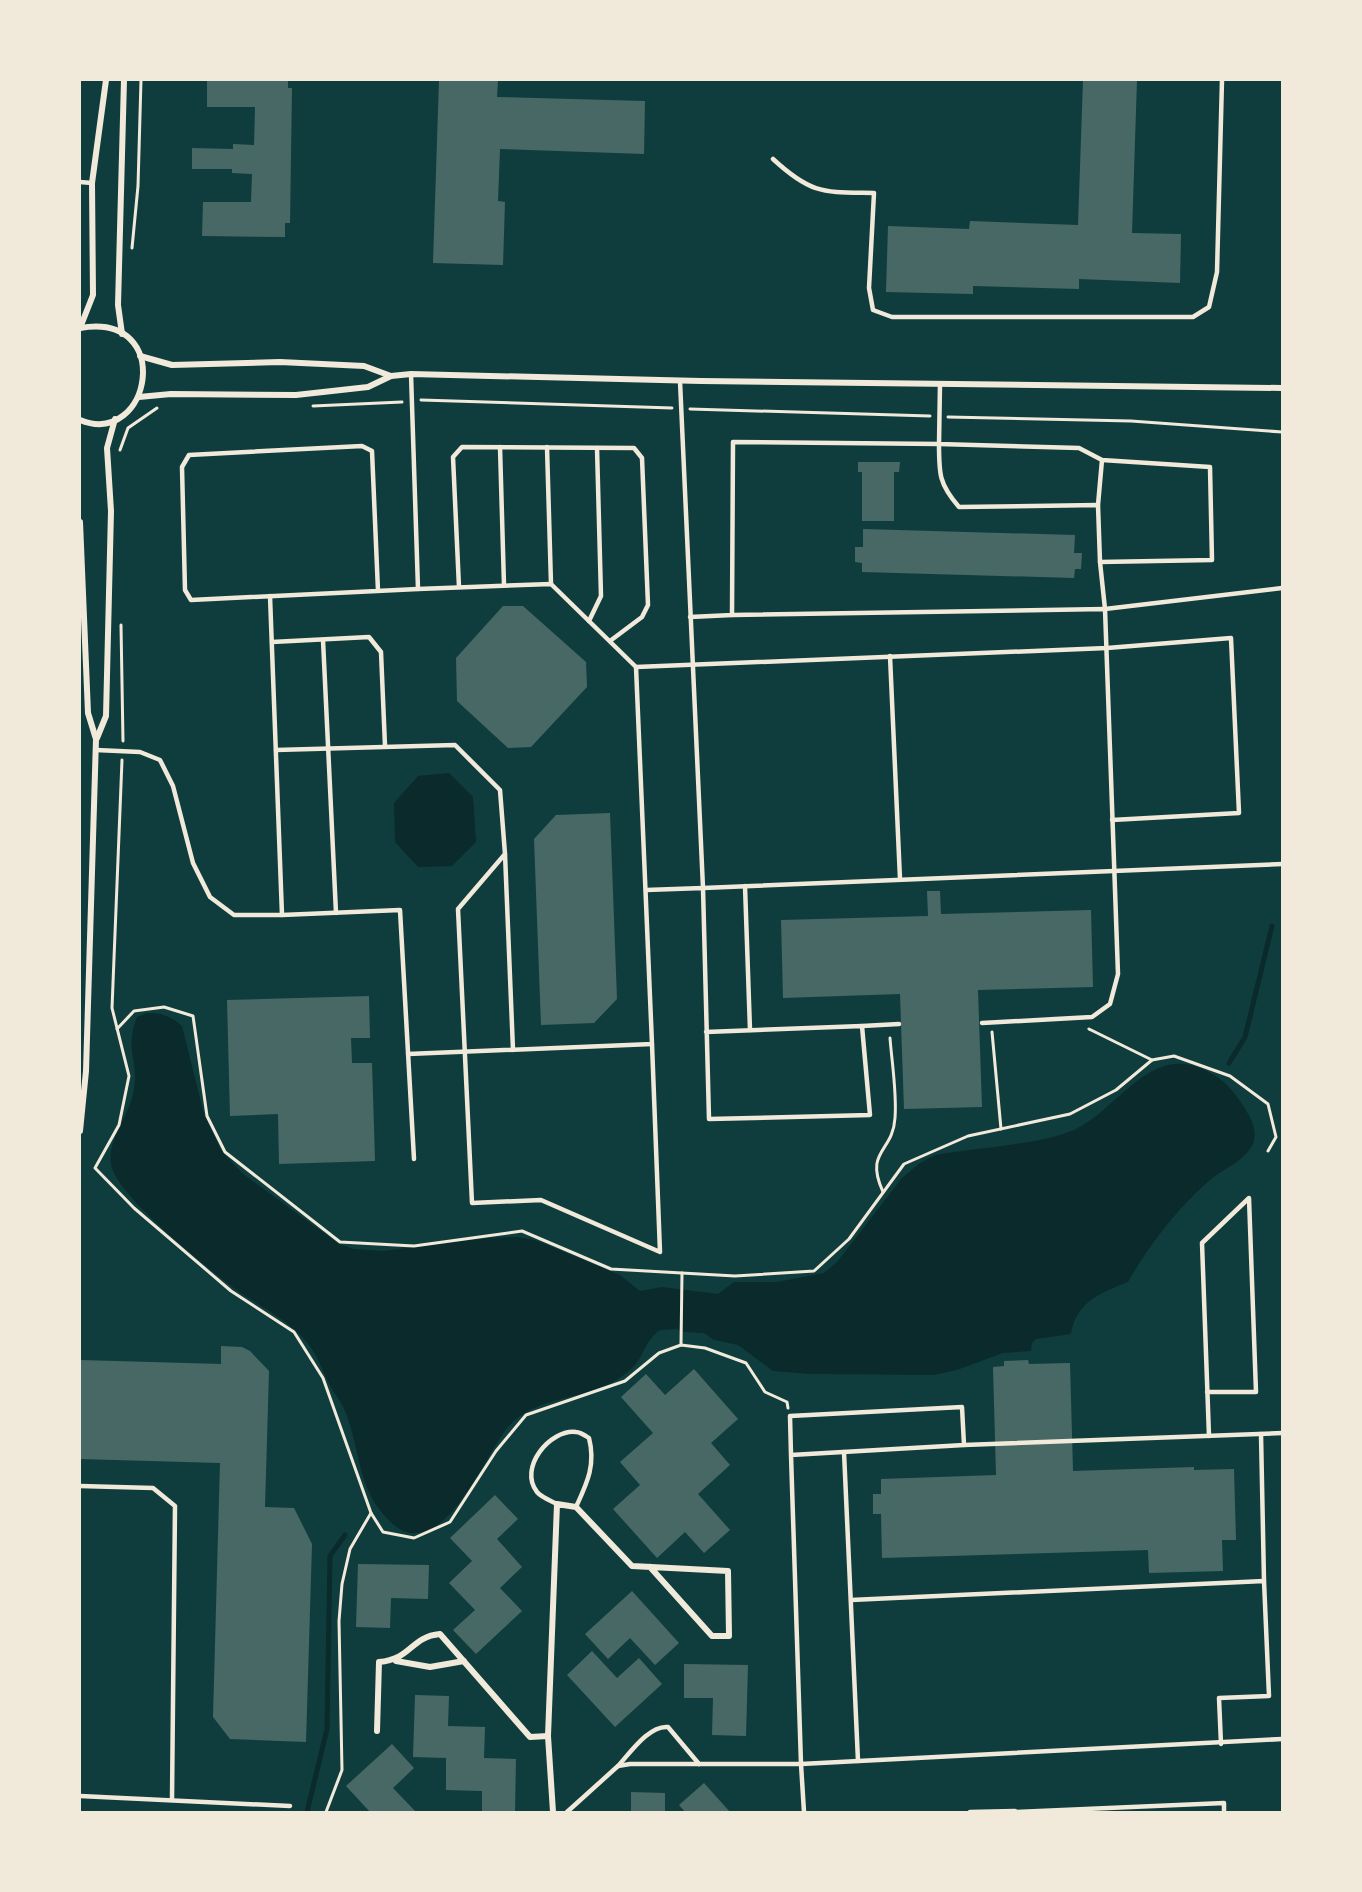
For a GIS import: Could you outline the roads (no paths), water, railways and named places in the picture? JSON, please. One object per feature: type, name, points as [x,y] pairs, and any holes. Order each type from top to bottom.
[{"type":"street","points":[[80,420],[100,423],[115,419],[129,410],[139,397],[144,381],[137,349],[122,334],[112,328],[96,326],[80,328],[93,295],[92,183],[106,80]]},
{"type":"street","points":[[122,334],[118,305],[124,80]]},
{"type":"street","points":[[140,356],[172,365],[280,362],[364,366],[391,376]]},
{"type":"street","points":[[139,397],[171,394],[296,394],[368,387],[391,376],[411,374],[680,381],[1282,388]]},
{"type":"street","points":[[96,739],[106,716],[111,511],[107,448],[115,419]]},
{"type":"street","points":[[80,522],[88,713],[96,739],[86,1071],[80,1131]]},
{"type":"street","points":[[553,1812],[548,1736],[557,1504],[576,1507],[632,1566],[728,1570],[729,1636],[712,1636],[650,1567]]},
{"type":"street","points":[[396,1661],[426,1635],[440,1634],[530,1737],[548,1736]]},
{"type":"street","points":[[377,1731],[379,1662],[396,1661],[430,1667],[464,1661]]},
{"type":"lane","points":[[773,159],[792,176],[822,192],[874,193],[869,288],[873,310],[892,317],[1193,317],[1209,307],[1217,272],[1222,80]]},
{"type":"lane","points":[[80,182],[92,183]]},
{"type":"lane","points":[[411,374],[418,589]]},
{"type":"lane","points":[[680,381],[703,888],[709,1119],[870,1114],[862,1026]]},
{"type":"lane","points":[[940,384],[939,464],[944,489],[959,507],[1098,505]]},
{"type":"lane","points":[[732,615],[733,442],[1079,448],[1102,460],[1210,467],[1212,560],[1100,562]]},
{"type":"lane","points":[[378,591],[372,451],[362,446],[189,455],[182,467],[185,590],[191,600],[551,584]]},
{"type":"lane","points":[[459,587],[453,457],[462,447],[633,448],[642,458],[648,605],[642,617],[610,641]]},
{"type":"lane","points":[[500,447],[504,585]]},
{"type":"lane","points":[[505,854],[458,909],[472,1203],[541,1200],[660,1252],[636,667],[551,584],[547,447]]},
{"type":"lane","points":[[589,621],[601,597],[597,448]]},
{"type":"lane","points":[[982,1023],[1092,1017],[1110,1004],[1118,974],[1107,648],[1098,505],[1102,460]]},
{"type":"lane","points":[[690,617],[1105,609],[1282,588]]},
{"type":"lane","points":[[270,596],[282,915]]},
{"type":"lane","points":[[272,642],[369,637],[381,652],[384,746]]},
{"type":"lane","points":[[636,667],[1107,648],[1231,638],[1239,813],[1112,820]]},
{"type":"lane","points":[[323,640],[336,913]]},
{"type":"lane","points":[[890,656],[900,879]]},
{"type":"lane","points":[[276,750],[455,744],[500,790],[513,1050]]},
{"type":"lane","points":[[96,750],[140,752],[160,760],[172,786],[194,863],[210,897],[234,915],[400,910],[414,1159]]},
{"type":"lane","points":[[646,890],[1114,869],[1282,864]]},
{"type":"lane","points":[[745,886],[750,1030]]},
{"type":"lane","points":[[706,1032],[899,1024]]},
{"type":"lane","points":[[408,1054],[652,1044]]},
{"type":"lane","points":[[1207,1392],[1256,1392],[1249,1198],[1202,1243],[1207,1392],[1209,1436]]},
{"type":"lane","points":[[804,1812],[790,1416],[962,1407],[964,1445]]},
{"type":"lane","points":[[557,1504],[537,1492],[531,1477],[535,1456],[557,1436],[576,1432],[589,1438],[593,1452],[592,1473],[576,1507]]},
{"type":"lane","points":[[791,1455],[964,1445],[1282,1433]]},
{"type":"lane","points":[[1221,1744],[1219,1698],[1269,1696],[1261,1434]]},
{"type":"lane","points":[[844,1452],[858,1761]]},
{"type":"lane","points":[[80,1486],[153,1488],[175,1506],[172,1800]]},
{"type":"lane","points":[[851,1600],[1264,1581]]},
{"type":"lane","points":[[567,1812],[650,1734],[662,1727],[668,1727],[699,1764]]},
{"type":"lane","points":[[618,1766],[801,1764],[1221,1744],[1282,1739]]},
{"type":"lane","points":[[80,1796],[290,1806]]},
{"type":"lane","points":[[970,1812],[1224,1803],[1224,1812]]},
{"type":"water","points":[[449,773],[473,797],[476,842],[452,866],[418,867],[395,842],[394,803],[418,776]]},
{"type":"water","points":[[147,1013],[166,1016],[182,1026],[204,1114],[221,1150],[243,1174],[339,1244],[353,1249],[383,1251],[488,1238],[517,1237],[535,1240],[620,1275],[640,1291],[662,1287],[718,1294],[734,1282],[777,1282],[824,1273],[837,1262],[902,1178],[920,1163],[935,1155],[1025,1143],[1074,1130],[1089,1121],[1147,1074],[1162,1067],[1179,1064],[1197,1067],[1219,1078],[1234,1093],[1247,1112],[1255,1133],[1253,1144],[1246,1154],[1210,1180],[1176,1214],[1154,1241],[1128,1282],[1108,1290],[1084,1306],[1078,1314],[1071,1334],[1036,1339],[1032,1343],[1031,1351],[1003,1353],[957,1370],[934,1375],[811,1374],[773,1371],[738,1345],[714,1340],[704,1333],[684,1332],[676,1329],[660,1330],[651,1338],[635,1365],[611,1383],[598,1389],[543,1404],[519,1417],[499,1439],[468,1491],[455,1508],[442,1521],[428,1530],[412,1533],[393,1524],[375,1503],[364,1478],[345,1411],[308,1343],[279,1317],[235,1289],[185,1249],[145,1212],[116,1177],[111,1164],[112,1145],[129,1108],[134,1089],[133,1029],[137,1017]]},
{"type":"waterway","points":[[1229,1063],[1245,1037],[1272,926]]},
{"type":"waterway","points":[[307,1812],[327,1729],[330,1556],[345,1535]]}]
